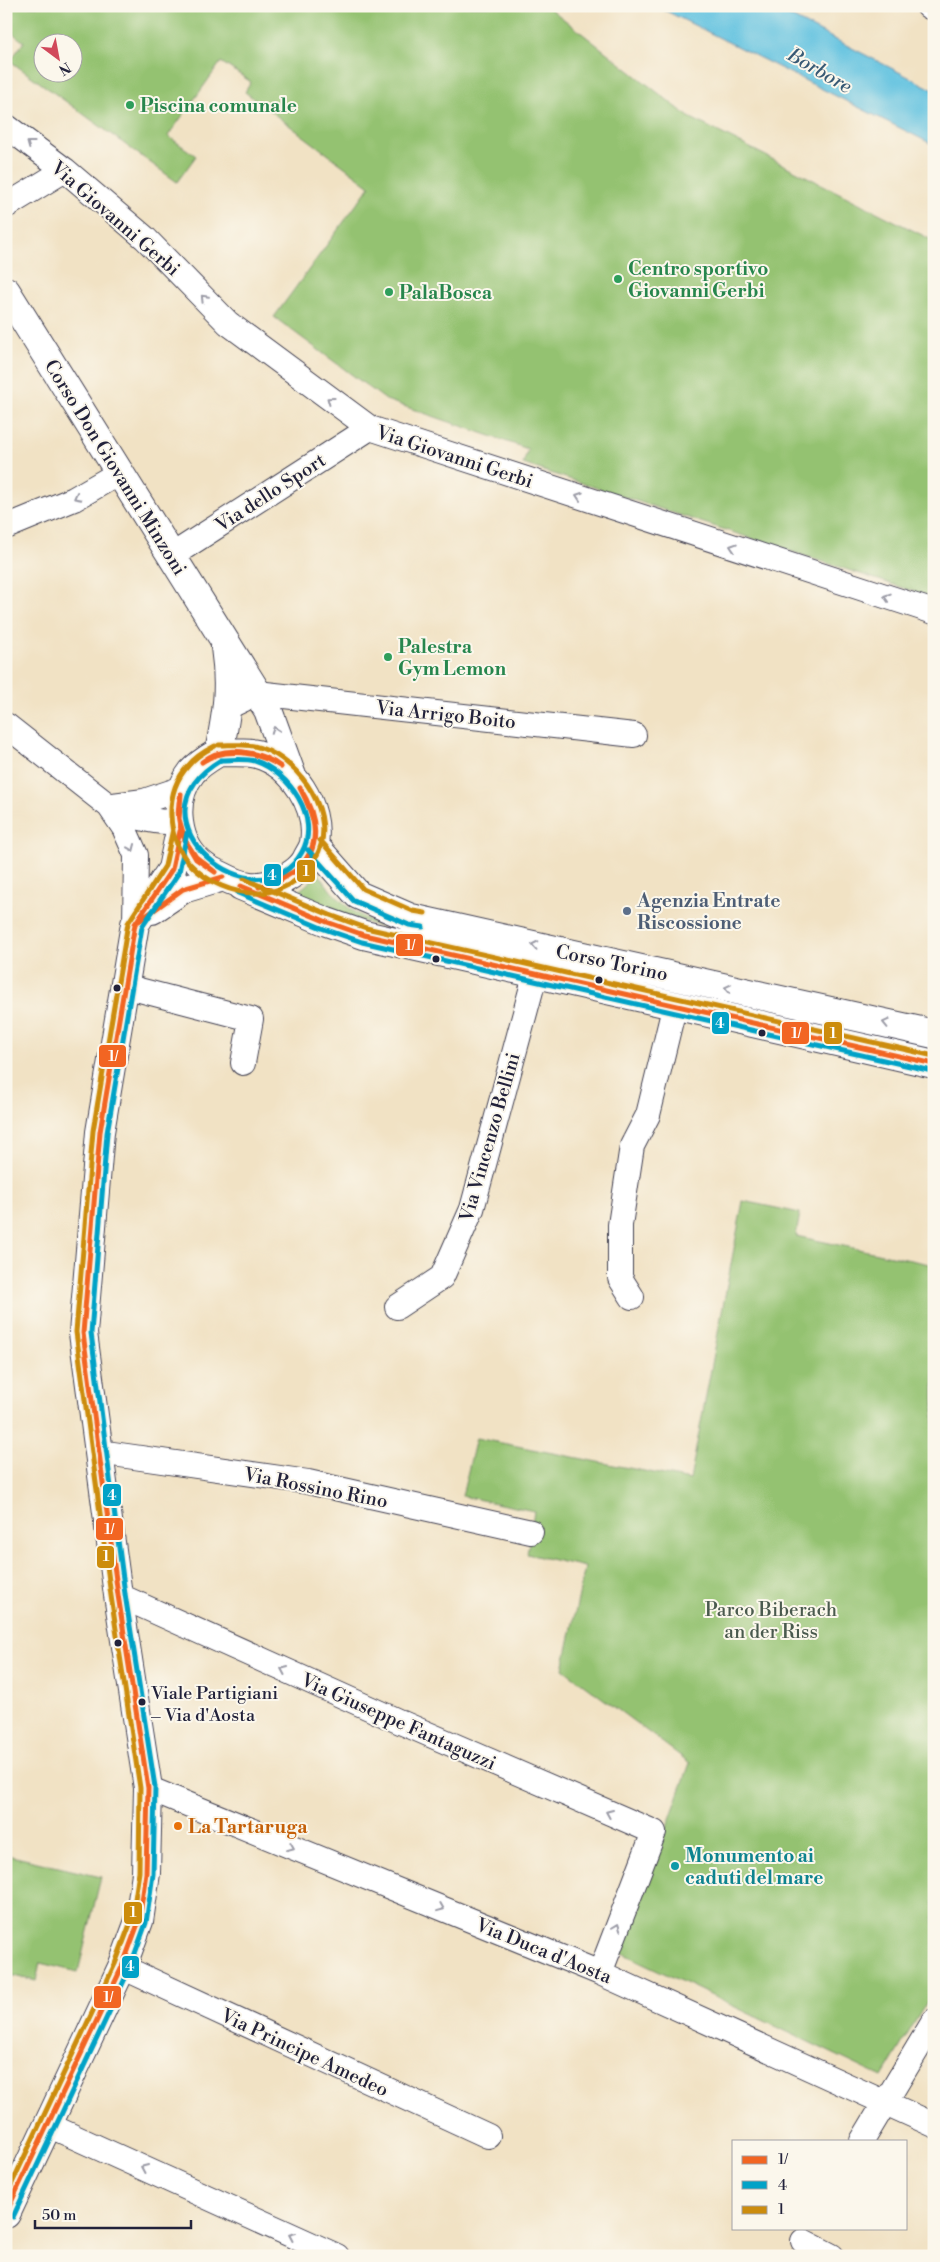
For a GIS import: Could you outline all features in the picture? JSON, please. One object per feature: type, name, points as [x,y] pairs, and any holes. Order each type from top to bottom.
[{"type":"main road","name":"Corso Don Giovanni Minzoni","points":[[6,291],[268,710],[292,776]]},
{"type":"main road","name":"Corso Don Giovanni Minzoni","points":[[219,752],[228,707],[229,679],[225,643]]},
{"type":"main road","points":[[6,2214],[122,1968],[139,1921],[146,1873],[148,1788],[118,1595],[83,1333],[100,1132],[135,924],[172,869],[179,826],[178,804],[183,788],[192,773],[204,760],[219,752],[257,754],[278,763],[292,776],[305,795],[314,824],[314,845],[304,864],[285,879],[267,885],[232,881],[183,889],[166,899],[135,924]]},
{"type":"main road","points":[[179,826],[189,851],[204,867],[232,881]]},
{"type":"main road","name":"Corso Torino","points":[[314,845],[358,895],[411,918],[934,1034]]},
{"type":"main road","name":"Corso Torino","points":[[232,881],[327,922],[364,935],[536,972],[934,1064]]},
{"type":"street","points":[[928,6],[934,9]]},
{"type":"street","name":"Via Giovanni Gerbi","points":[[6,126],[66,170],[144,238],[228,323],[370,428],[934,612]]},
{"type":"street","points":[[6,206],[66,170]]},
{"type":"street","name":"Via dello Sport","points":[[171,556],[370,428]]},
{"type":"street","points":[[6,528],[74,499],[120,473]]},
{"type":"street","points":[[228,707],[257,693]]},
{"type":"street","name":"Via Arrigo Boito","points":[[257,693],[634,735]]},
{"type":"street","points":[[6,725],[109,806],[125,813],[179,826]]},
{"type":"street","points":[[109,806],[144,801],[183,788]]},
{"type":"street","points":[[109,806],[124,828],[136,855],[135,924]]},
{"type":"street","name":"Via Vincenzo Bellini","points":[[397,1307],[442,1277],[472,1209],[536,972]]},
{"type":"street","points":[[124,986],[251,1019],[243,1063]]},
{"type":"street","points":[[632,1297],[620,1278],[620,1225],[632,1146],[648,1115],[675,1004]]},
{"type":"street","name":"Via Rossino Rino","points":[[100,1452],[308,1482],[531,1532]]},
{"type":"street","name":"Via Giuseppe Fantaguzzi","points":[[118,1595],[398,1721],[654,1832],[600,1973]]},
{"type":"street","name":"Via Duca d'Aosta","points":[[148,1788],[600,1973],[934,2125]]},
{"type":"street","name":"Via Principe Amedeo","points":[[122,1968],[488,2136]]},
{"type":"street","points":[[863,2140],[934,2021]]},
{"type":"street","points":[[48,2125],[337,2256]]},
{"type":"street","points":[[802,2242],[832,2256]]},
{"type":"green space","name":"Centro sportivo Giovanni Gerbi","points":[[6,6],[547,6],[689,117],[934,241],[934,598],[523,464],[528,449],[386,400],[274,317],[370,186],[245,92],[251,82],[221,62],[168,136],[196,156],[177,182],[39,82],[82,82],[82,32],[32,32],[32,77],[10,61],[24,42],[6,28]]},
{"type":"green space","points":[[317,871],[331,891],[351,910],[383,928],[339,913],[296,893],[310,882]]},
{"type":"green space","name":"Parco Biberach an der Riss","points":[[743,1201],[800,1213],[796,1236],[934,1265],[934,1990],[882,2077],[622,1953],[690,1763],[563,1669],[585,1567],[527,1554],[534,1511],[462,1496],[476,1438],[690,1480]]},
{"type":"green space","points":[[7,1855],[101,1877],[78,1972],[40,1963],[36,1981],[6,1974]]},
{"type":"water","name":"Borbore","points":[[656,6],[770,6],[934,90],[934,145]]},
{"type":"transit line","name":"1","points":[[215,746],[200,754],[191,763],[180,777],[175,789],[172,802],[172,828],[182,853],[190,864],[205,877],[221,886],[256,893],[274,891],[290,884],[304,873],[316,857],[322,841],[323,824],[312,792],[302,777],[276,755],[251,745],[219,745]]},
{"type":"transit line","name":"1/","points":[[202,762],[211,756],[231,751],[263,757],[281,767]]},
{"type":"transit line","name":"1/","points":[[202,762],[221,754],[242,753],[263,758],[281,767]]},
{"type":"transit line","name":"4","points":[[221,760],[251,760],[268,767],[290,786],[298,798],[304,811],[307,839],[302,852],[282,873],[257,879],[231,873],[207,857],[191,836],[185,811],[194,784],[221,760]]},
{"type":"transit line","name":"1/","points":[[295,871],[310,852],[314,842],[313,821],[306,799],[300,788]]},
{"type":"transit line","name":"1/","points":[[295,871],[304,863],[310,853],[314,843],[315,832],[310,809],[300,788]]},
{"type":"transit line","name":"1/","points":[[181,794],[179,819],[185,840]]},
{"type":"transit line","name":"1/","points":[[181,794],[178,817],[185,840]]},
{"type":"transit line","name":"1","points":[[6,2196],[115,1964],[132,1919],[139,1872],[140,1788],[111,1596],[76,1332],[93,1131],[128,923],[165,866],[173,829]]},
{"type":"transit line","name":"1/","points":[[6,2213],[122,1967],[139,1921],[146,1873],[148,1788],[118,1595],[83,1333],[100,1132],[135,924],[172,869],[180,831]]},
{"type":"transit line","name":"4","points":[[13,2217],[129,1970],[146,1923],[153,1874],[155,1787],[125,1594],[91,1333],[107,1133],[142,927],[179,872],[187,833]]},
{"type":"transit line","name":"1/","points":[[185,840],[196,857],[215,872]]},
{"type":"transit line","name":"1/","points":[[185,840],[196,859],[215,872]]},
{"type":"transit line","name":"1","points":[[320,840],[363,889],[413,911],[425,913]]},
{"type":"transit line","name":"4","points":[[308,850],[354,901],[409,925],[423,927]]},
{"type":"transit line","name":"1/","points":[[259,887],[275,882],[295,871]]},
{"type":"transit line","name":"1/","points":[[259,887],[278,882],[295,871]]},
{"type":"transit line","name":"1/","points":[[139,921],[183,889],[223,877]]},
{"type":"transit line","name":"1","points":[[244,879],[366,928],[934,1056]]},
{"type":"transit line","name":"1/","points":[[241,886],[327,922],[364,935],[934,1064]]},
{"type":"transit line","name":"4","points":[[238,893],[324,929],[362,942],[932,1071]]},
{"type":"place","name":"Piscina comunale","points":[[130,105]]},
{"type":"place","name":"Centro sportivo Giovanni Gerbi","points":[[618,279]]},
{"type":"place","name":"PalaBosca","points":[[389,292]]},
{"type":"place","name":"Palestra Gym Lemon","points":[[388,657]]},
{"type":"place","name":"Agenzia Entrate Riscossione","points":[[627,911]]},
{"type":"place","name":"Viale Partigiani – Via d'Aosta","points":[[142,1702]]},
{"type":"place","name":"La Tartaruga","points":[[178,1826]]},
{"type":"place","name":"Monumento ai caduti del mare","points":[[675,1866]]}]
